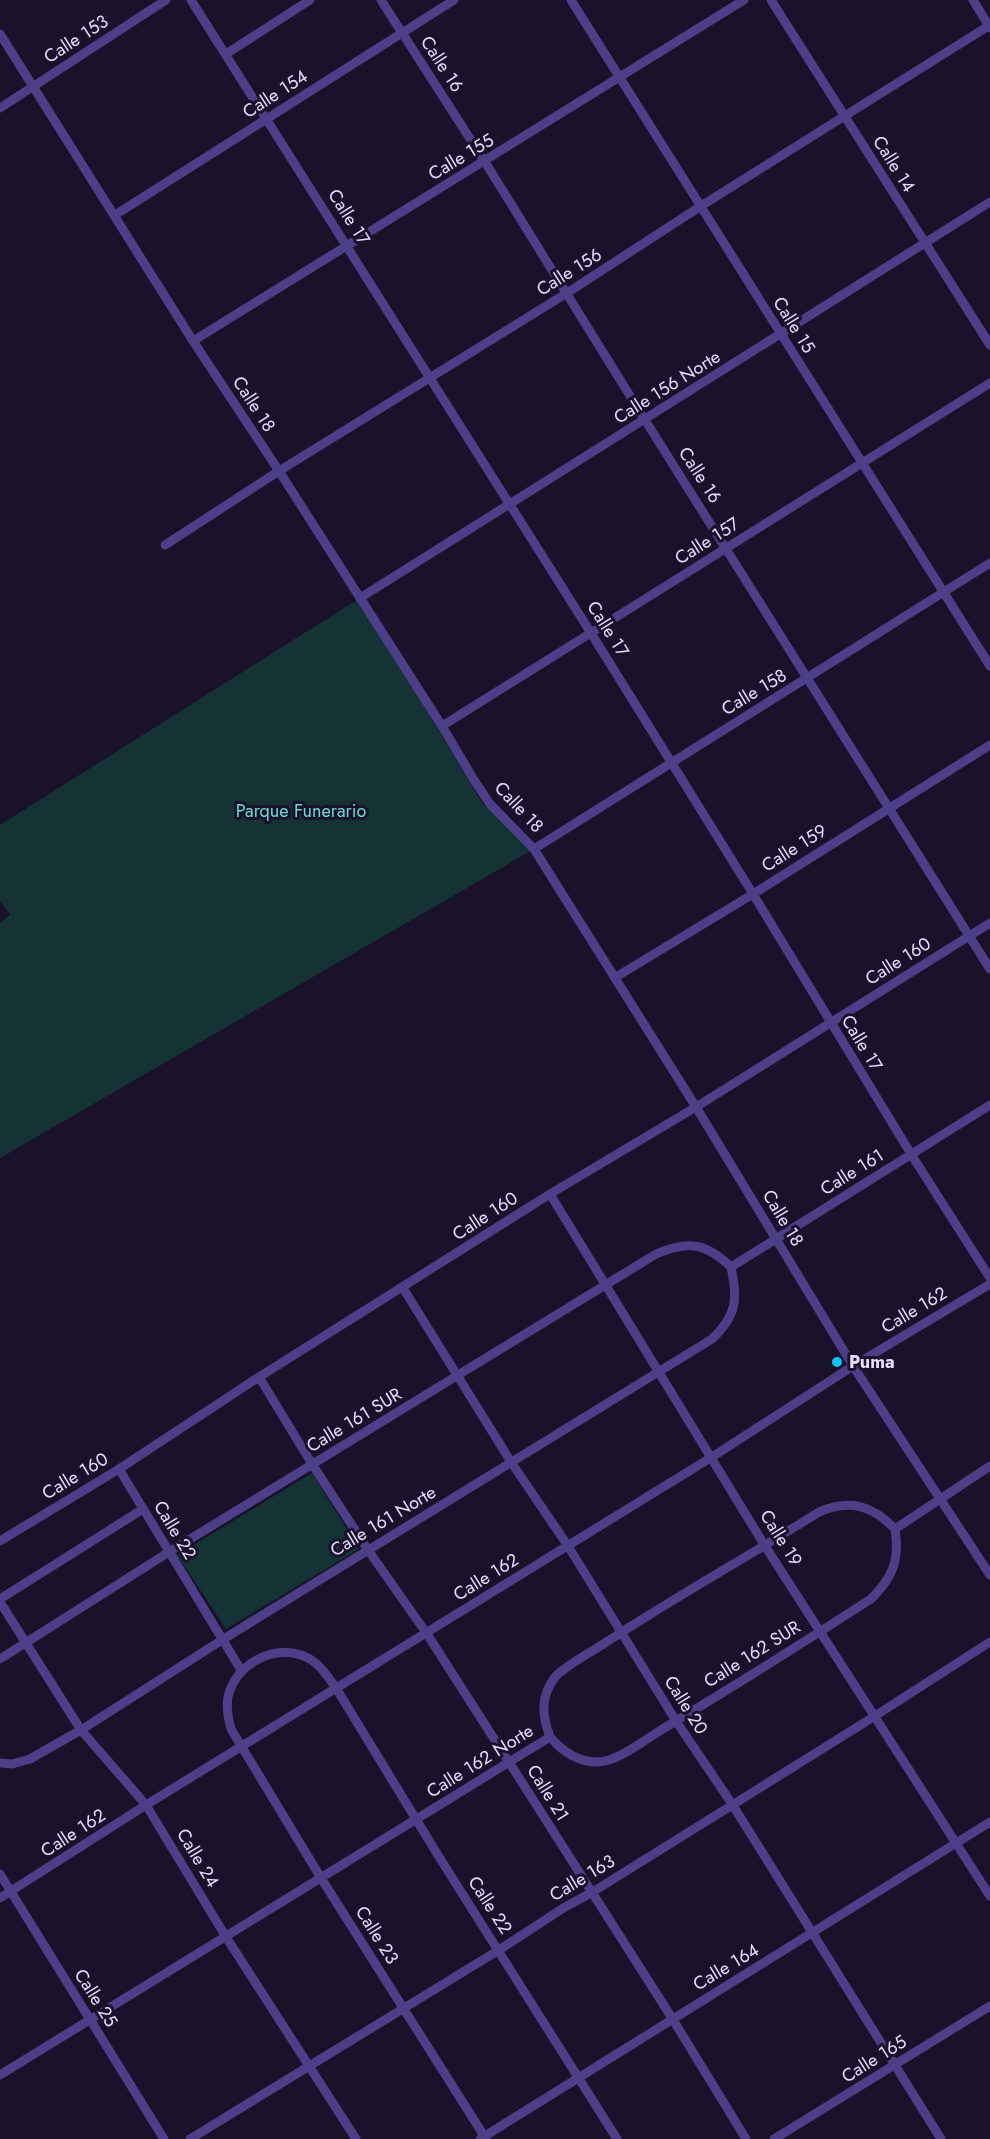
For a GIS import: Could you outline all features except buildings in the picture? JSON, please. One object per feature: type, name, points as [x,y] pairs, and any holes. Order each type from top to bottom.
[{"type":"street","name":"Calle 153","points":[[0,108],[166,0]]},
{"type":"street","name":"Calle 17","points":[[192,0],[510,503],[753,894],[911,1154],[990,1278]]},
{"type":"street","points":[[226,54],[310,0]]},
{"type":"street","name":"Calle 16","points":[[381,0],[485,162],[990,969]]},
{"type":"street","name":"Calle 154","points":[[114,215],[454,0]]},
{"type":"street","name":"Calle 15","points":[[571,0],[990,666]]},
{"type":"street","name":"Calle 155","points":[[193,341],[744,0]]},
{"type":"street","name":"Calle 14","points":[[771,0],[990,345]]},
{"type":"street","points":[[973,0],[990,26]]},
{"type":"street","name":"Calle 156","points":[[165,545],[279,471],[567,293],[701,206],[990,26]]},
{"type":"street","name":"Calle 18","points":[[0,34],[193,341],[279,471],[490,804],[534,849],[616,977],[854,1366],[990,1575]]},
{"type":"street","name":"Calle 156 Norte","points":[[360,598],[990,202]]},
{"type":"street","name":"Calle 157","points":[[442,726],[990,383]]},
{"type":"street","name":"Calle 158","points":[[534,849],[990,563]]},
{"type":"street","name":"Calle 159","points":[[616,977],[990,745]]},
{"type":"street","name":"Calle 160","points":[[0,1541],[119,1469],[259,1377],[550,1194],[696,1107],[990,923]]},
{"type":"street","name":"Calle 161","points":[[732,1267],[990,1105]]},
{"type":"street","name":"Calle 19","points":[[550,1194],[765,1546],[990,1896]]},
{"type":"street","name":"Calle 161 SUR","points":[[0,1659],[169,1552],[656,1254],[674,1246],[689,1244],[709,1251],[732,1267]]},
{"type":"street","name":"Calle 161 Norte","points":[[0,1763],[12,1764],[30,1760],[81,1730],[222,1640],[712,1339],[724,1327],[733,1311],[736,1296],[732,1267]]},
{"type":"street","name":"Calle 162","points":[[0,1898],[146,1805],[427,1634],[854,1366],[990,1284]]},
{"type":"street","name":"Calle 20","points":[[403,1288],[676,1721],[732,1804],[941,2139]]},
{"type":"street","name":"Calle 21","points":[[259,1377],[312,1464],[368,1550],[427,1634],[509,1762],[746,2139]]},
{"type":"street","points":[[896,1529],[990,1466]]},
{"type":"street","name":"Calle 22","points":[[119,1469],[241,1670],[263,1656],[277,1652],[291,1652],[309,1658],[321,1668],[336,1688],[618,2139]]},
{"type":"street","name":"Calle 162 Norte","points":[[0,2075],[550,1737],[543,1718],[543,1706],[546,1692],[557,1675],[622,1632],[819,1512],[833,1506],[852,1504],[867,1508],[884,1517],[896,1529]]},
{"type":"street","points":[[0,1601],[143,1509]]},
{"type":"street","name":"Calle 162 SUR","points":[[550,1737],[560,1749],[576,1758],[597,1762],[613,1759],[872,1599],[884,1586],[896,1559],[896,1529]]},
{"type":"street","name":"Calle 24","points":[[0,1601],[81,1730],[146,1805],[307,2066],[356,2139]]},
{"type":"street","name":"Calle 163","points":[[190,2139],[591,1893],[990,1642]]},
{"type":"street","name":"Calle 23","points":[[241,1670],[228,1696],[227,1713],[231,1729],[483,2138]]},
{"type":"street","name":"Calle 164","points":[[483,2138],[578,2076],[813,1934],[990,1822]]},
{"type":"street","name":"Calle 25","points":[[0,1874],[164,2139]]},
{"type":"street","name":"Calle 165","points":[[774,2139],[990,2006]]},
{"type":"green space","name":"Parque Funerario","points":[[360,598],[482,803],[534,849],[0,1158],[0,923],[10,915],[0,900],[0,825]]},
{"type":"green space","points":[[312,1473],[359,1549],[226,1629],[177,1555]]},
{"type":"place","name":"Puma","points":[[837,1362]]}]
